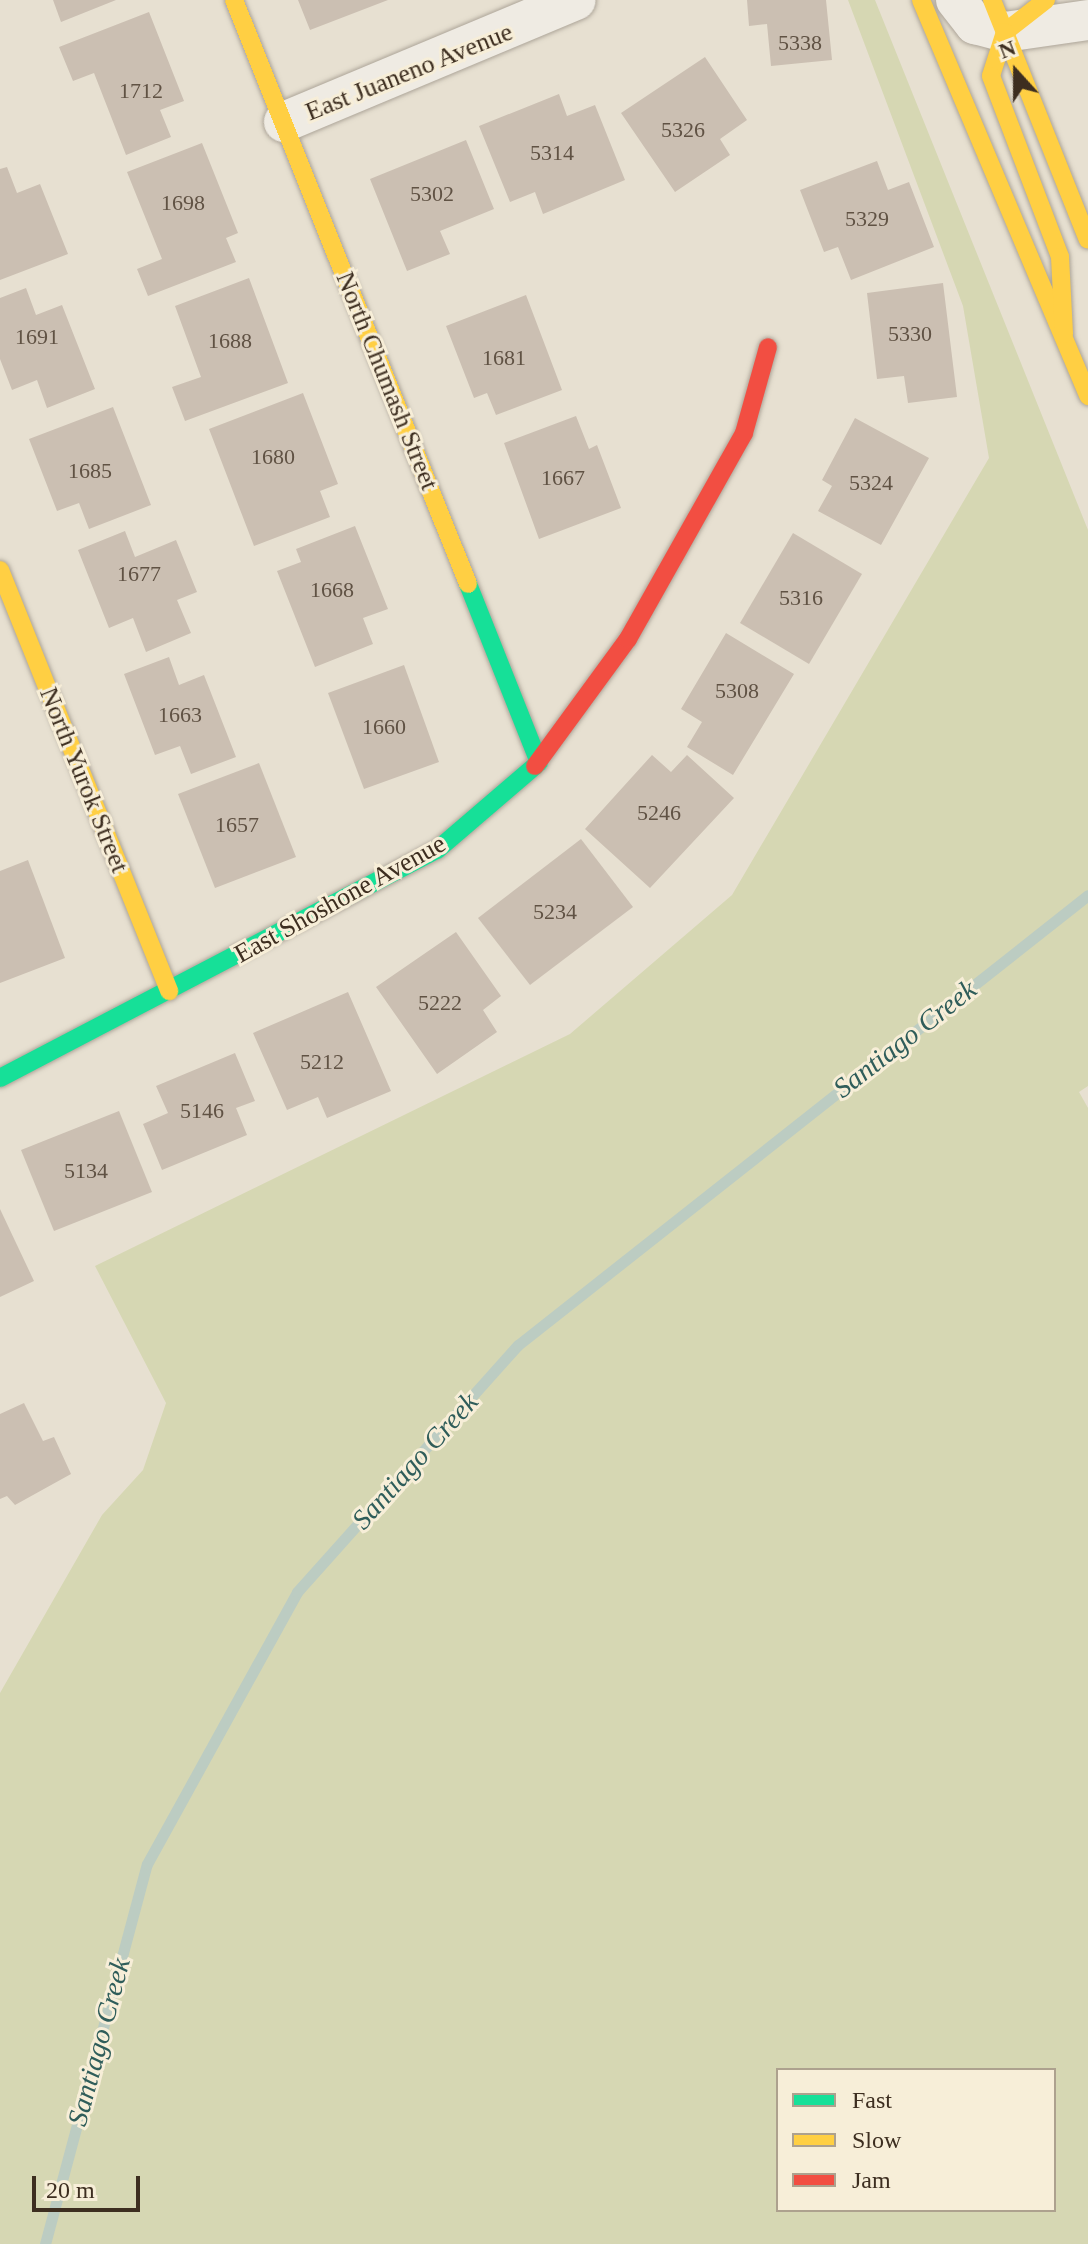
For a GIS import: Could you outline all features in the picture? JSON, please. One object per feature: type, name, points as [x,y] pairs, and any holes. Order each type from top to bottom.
[{"type":"street","name":"North Chumash Street","points":[[234,0],[539,762]]},
{"type":"street","name":"East Juaneno Avenue","points":[[284,122],[576,0]]},
{"type":"street","points":[[921,0],[1088,396]]},
{"type":"street","points":[[956,0],[975,24],[1046,0]]},
{"type":"street","points":[[999,16],[991,76],[1060,257],[1064,338]]},
{"type":"street","points":[[999,16],[1088,20]]},
{"type":"street","points":[[999,16],[1088,240]]},
{"type":"street","name":"East Shoshone Avenue","points":[[0,1078],[437,850],[539,762],[628,639],[709,502],[744,433],[768,347]]},
{"type":"street","name":"North Yurok Street","points":[[0,570],[169,991]]},
{"type":"green space","points":[[848,0],[875,0],[1088,530],[1088,1086],[1079,1092],[1088,1108],[1088,2244],[0,2244],[0,1693],[102,1515],[143,1470],[166,1403],[95,1266],[570,1034],[732,895],[989,458],[963,306]]},
{"type":"building","points":[[53,0],[116,0],[61,22]]},
{"type":"building","points":[[298,0],[388,0],[310,30]]},
{"type":"building","points":[[747,0],[826,0],[832,60],[771,66],[767,24],[749,26]]},
{"type":"building","points":[[149,12],[184,101],[160,110],[171,137],[126,155],[94,73],[73,81],[59,47]]},
{"type":"building","points":[[705,57],[747,120],[720,139],[730,155],[675,192],[621,113]]},
{"type":"building","points":[[559,94],[567,116],[595,105],[625,180],[543,214],[535,192],[510,202],[479,126]]},
{"type":"building","points":[[466,140],[494,209],[440,231],[450,254],[407,271],[370,179]]},
{"type":"building","points":[[202,143],[238,233],[226,238],[236,262],[148,296],[137,269],[162,259],[127,172]]},
{"type":"building","points":[[877,161],[888,190],[909,182],[934,247],[851,280],[838,247],[824,252],[800,190]]},
{"type":"building","points":[[7,167],[17,193],[40,184],[68,254],[0,280],[0,169]]},
{"type":"building","points":[[249,278],[288,383],[185,421],[172,387],[201,377],[175,306]]},
{"type":"building","points":[[943,283],[957,397],[908,403],[904,376],[877,379],[867,293]]},
{"type":"building","points":[[26,288],[36,315],[62,305],[95,389],[47,408],[37,380],[12,390],[0,359],[0,298]]},
{"type":"building","points":[[526,295],[562,390],[496,415],[487,393],[474,398],[446,326]]},
{"type":"building","points":[[303,393],[338,484],[320,491],[330,517],[254,546],[209,429]]},
{"type":"building","points":[[113,407],[151,505],[89,529],[79,503],[57,511],[29,439]]},
{"type":"building","points":[[576,416],[589,449],[597,445],[621,508],[539,539],[504,443]]},
{"type":"building","points":[[855,418],[929,458],[881,545],[818,511],[832,486],[822,480]]},
{"type":"building","points":[[355,526],[388,609],[363,618],[373,644],[315,667],[277,571],[301,562],[296,549]]},
{"type":"building","points":[[125,531],[135,557],[176,540],[197,592],[177,600],[191,633],[146,652],[133,618],[109,628],[78,550]]},
{"type":"building","points":[[793,533],[862,574],[809,664],[740,623]]},
{"type":"building","points":[[726,633],[794,674],[733,775],[687,747],[702,722],[681,709]]},
{"type":"building","points":[[169,657],[179,685],[204,675],[236,757],[191,774],[180,746],[155,755],[124,674]]},
{"type":"building","points":[[404,665],[439,762],[364,789],[328,693]]},
{"type":"building","points":[[652,755],[671,772],[687,755],[734,798],[650,888],[585,829]]},
{"type":"building","points":[[259,763],[296,857],[215,888],[178,794]]},
{"type":"building","points":[[581,839],[633,907],[530,985],[478,918]]},
{"type":"building","points":[[28,860],[65,958],[0,983],[0,871]]},
{"type":"building","points":[[456,932],[501,996],[483,1010],[497,1032],[437,1074],[376,987]]},
{"type":"building","points":[[348,992],[391,1091],[327,1118],[318,1097],[287,1110],[253,1033]]},
{"type":"building","points":[[235,1053],[255,1101],[236,1108],[247,1135],[162,1170],[143,1124],[168,1113],[156,1086]]},
{"type":"building","points":[[119,1111],[152,1192],[54,1231],[21,1150]]},
{"type":"building","points":[[0,1209],[34,1281],[0,1297]]},
{"type":"building","points":[[24,1403],[43,1441],[54,1437],[71,1474],[15,1505],[7,1496],[0,1499],[0,1414]]},
{"type":"waterway","name":"Santiago Creek","points":[[45,2244],[147,1864],[297,1592],[518,1345],[1088,895]]},
{"type":"traffic: fast","points":[[468,584],[539,762]]},
{"type":"traffic: fast","points":[[0,1078],[437,850],[535,766]]},
{"type":"traffic: slow","points":[[234,0],[468,584]]},
{"type":"traffic: slow","points":[[921,0],[1088,396]]},
{"type":"traffic: slow","points":[[992,0],[1088,240]]},
{"type":"traffic: slow","points":[[1046,0],[1005,32],[991,76],[1060,257],[1064,334]]},
{"type":"traffic: slow","points":[[0,570],[169,991]]},
{"type":"traffic: jam","points":[[535,766],[628,639],[744,433],[768,347]]}]
